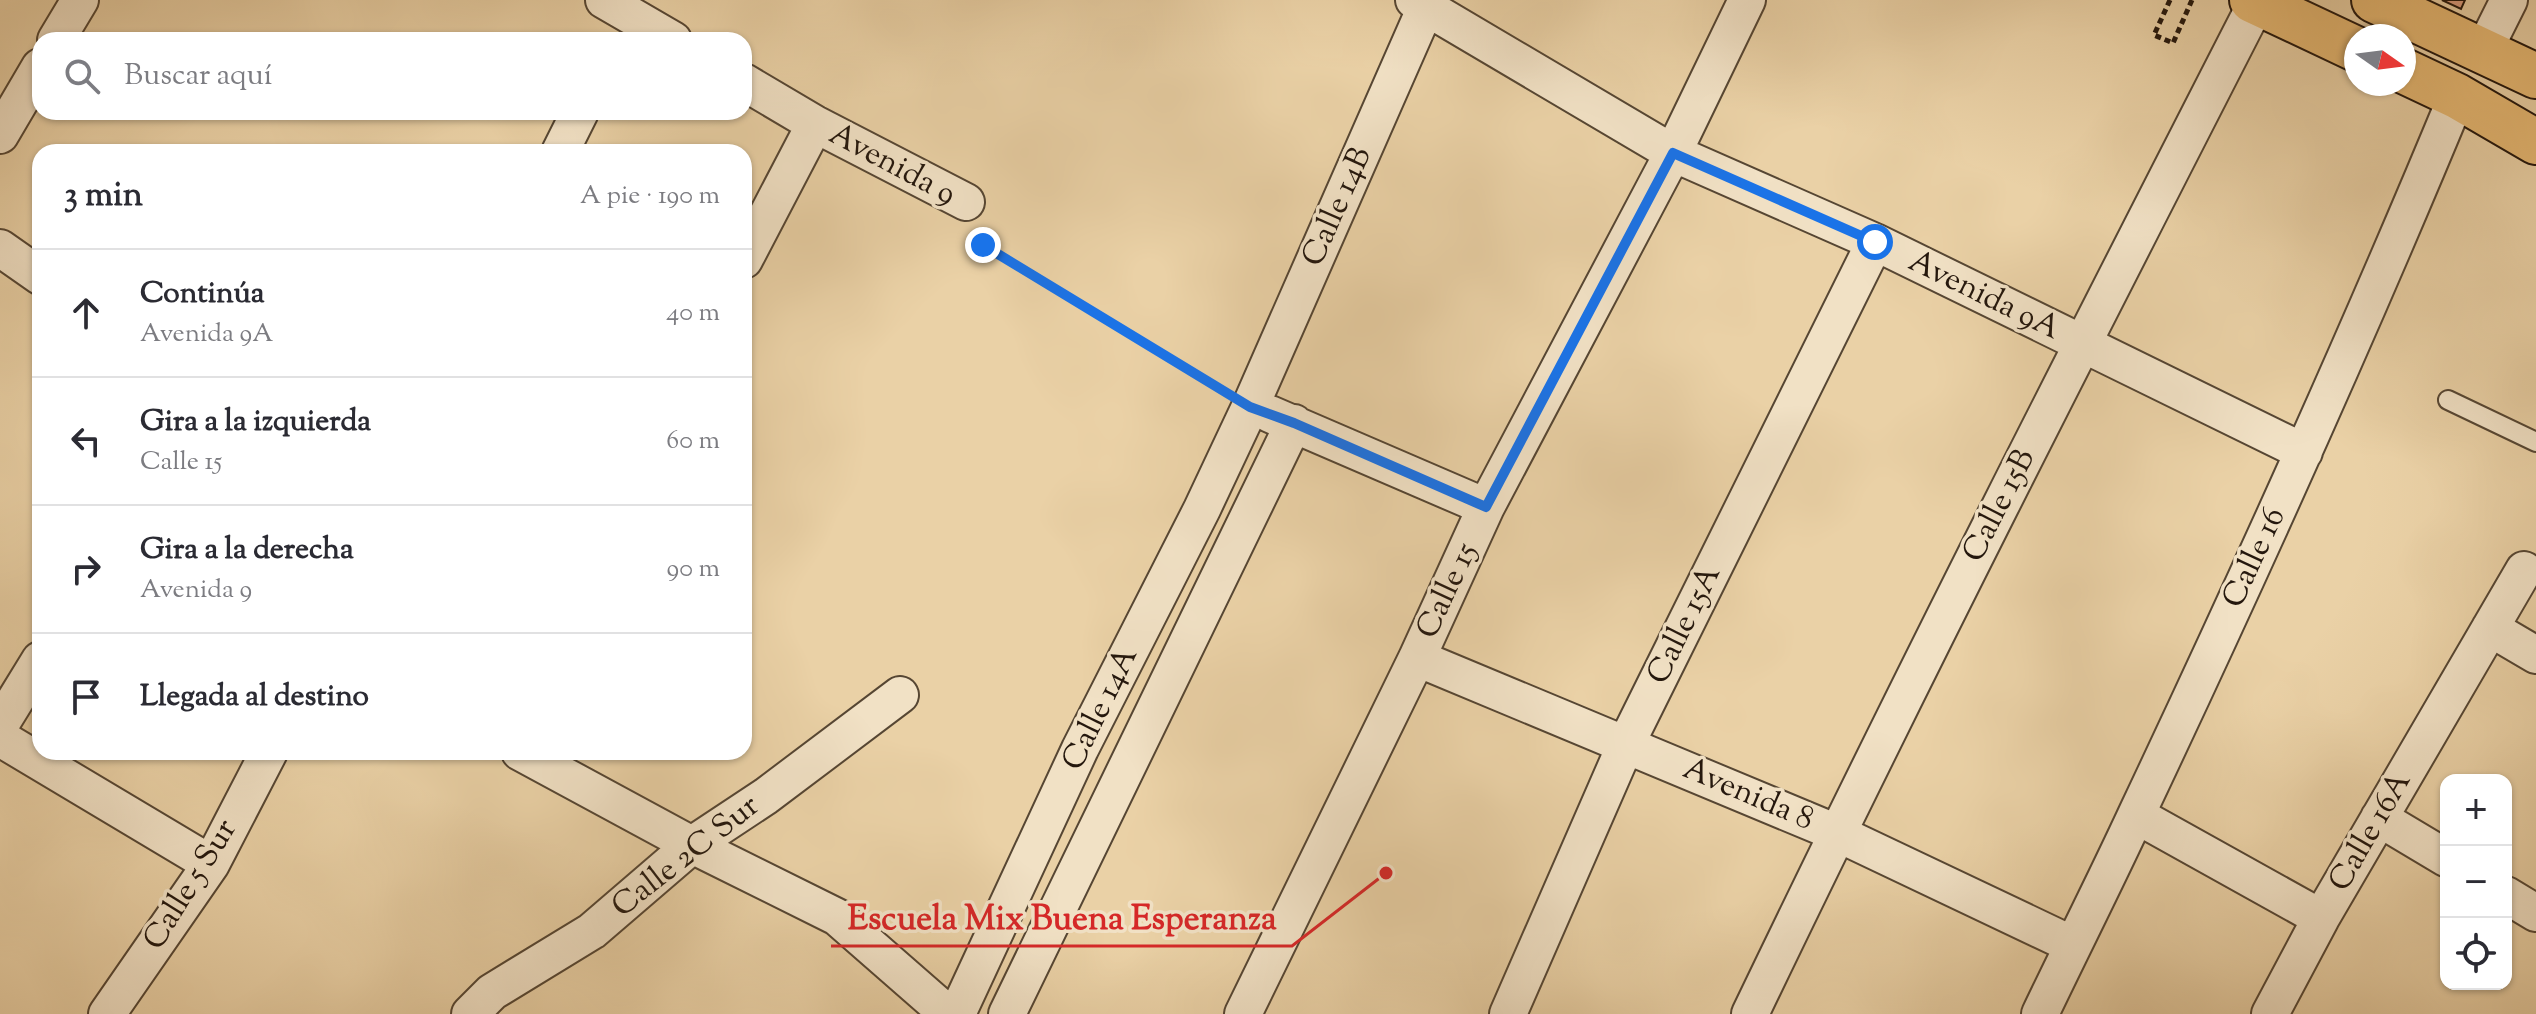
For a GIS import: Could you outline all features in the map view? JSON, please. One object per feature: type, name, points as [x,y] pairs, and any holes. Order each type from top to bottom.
[{"type":"highway","points":[[2374,0],[2536,76]]},
{"type":"highway","points":[[2255,1],[2344,43]]},
{"type":"highway","points":[[2416,77],[2457,96],[2536,142]]},
{"type":"street","points":[[61,32],[80,0]]},
{"type":"street","name":"Calle 15","points":[[1243,1014],[1417,658],[1486,507],[1673,153],[1747,0]]},
{"type":"street","points":[[2484,50],[2509,0]]},
{"type":"street","name":"Calle 15B","points":[[1750,1014],[1837,833],[2255,1]]},
{"type":"street","name":"Avenida 9A","points":[[1420,3],[1673,153],[1875,242],[2304,452]]},
{"type":"street","name":"Calle 14B","points":[[1250,407],[1420,3]]},
{"type":"street","points":[[619,13],[657,32]]},
{"type":"street","points":[[0,135],[32,81]]},
{"type":"street","name":"Avenida 9","points":[[752,87],[815,124],[966,202]]},
{"type":"street","name":"Calle 16","points":[[2040,1014],[2304,452],[2397,242],[2457,96]]},
{"type":"street","points":[[564,144],[576,120]]},
{"type":"street","points":[[752,245],[815,124]]},
{"type":"street","name":"Calle 15A","points":[[1508,1014],[1626,744],[1875,242]]},
{"type":"street","points":[[0,248],[32,270]]},
{"type":"street","points":[[1250,407],[1294,423],[1486,507]]},
{"type":"street","name":"Calle 14A","points":[[957,1014],[1080,749],[1202,509],[1250,407]]},
{"type":"street","name":"Calle 14A","points":[[1007,1014],[1294,423]]},
{"type":"street","name":"Calle 16A","points":[[2279,1011],[2321,918],[2524,570]]},
{"type":"street","points":[[2490,628],[2536,655]]},
{"type":"street","name":"Avenida 8","points":[[1417,658],[1837,833],[2073,945]]},
{"type":"street","points":[[0,725],[32,673]]},
{"type":"street","name":"Calle 2C Sur","points":[[470,1014],[492,992],[592,931],[692,845],[766,796],[900,695]]},
{"type":"street","points":[[0,738],[32,757]]},
{"type":"street","points":[[37,760],[211,864]]},
{"type":"street","name":"Calle 5 Sur","points":[[107,1014],[211,864],[265,760]]},
{"type":"street","points":[[535,760],[692,845],[837,917],[948,1014]]},
{"type":"street","points":[[2136,815],[2321,918]]},
{"type":"street","points":[[2379,818],[2440,854]]},
{"type":"street","points":[[2512,899],[2536,913]]},
{"type":"lane","points":[[2448,400],[2536,442]]},
{"type":"path","points":[[2170,0],[2154,35],[2173,43],[2192,0]]},
{"type":"path","name":"Avenida 9","points":[[966,202],[983,245],[1250,407]]},
{"type":"building","points":[[2442,0],[2465,0],[2461,9]]},
{"type":"place","name":"Escuela Mix Buena Esperanza","points":[[1386,873]]},
{"type":"route","points":[[983,245],[1250,407],[1294,423],[1486,507],[1673,153],[1875,242]]}]
